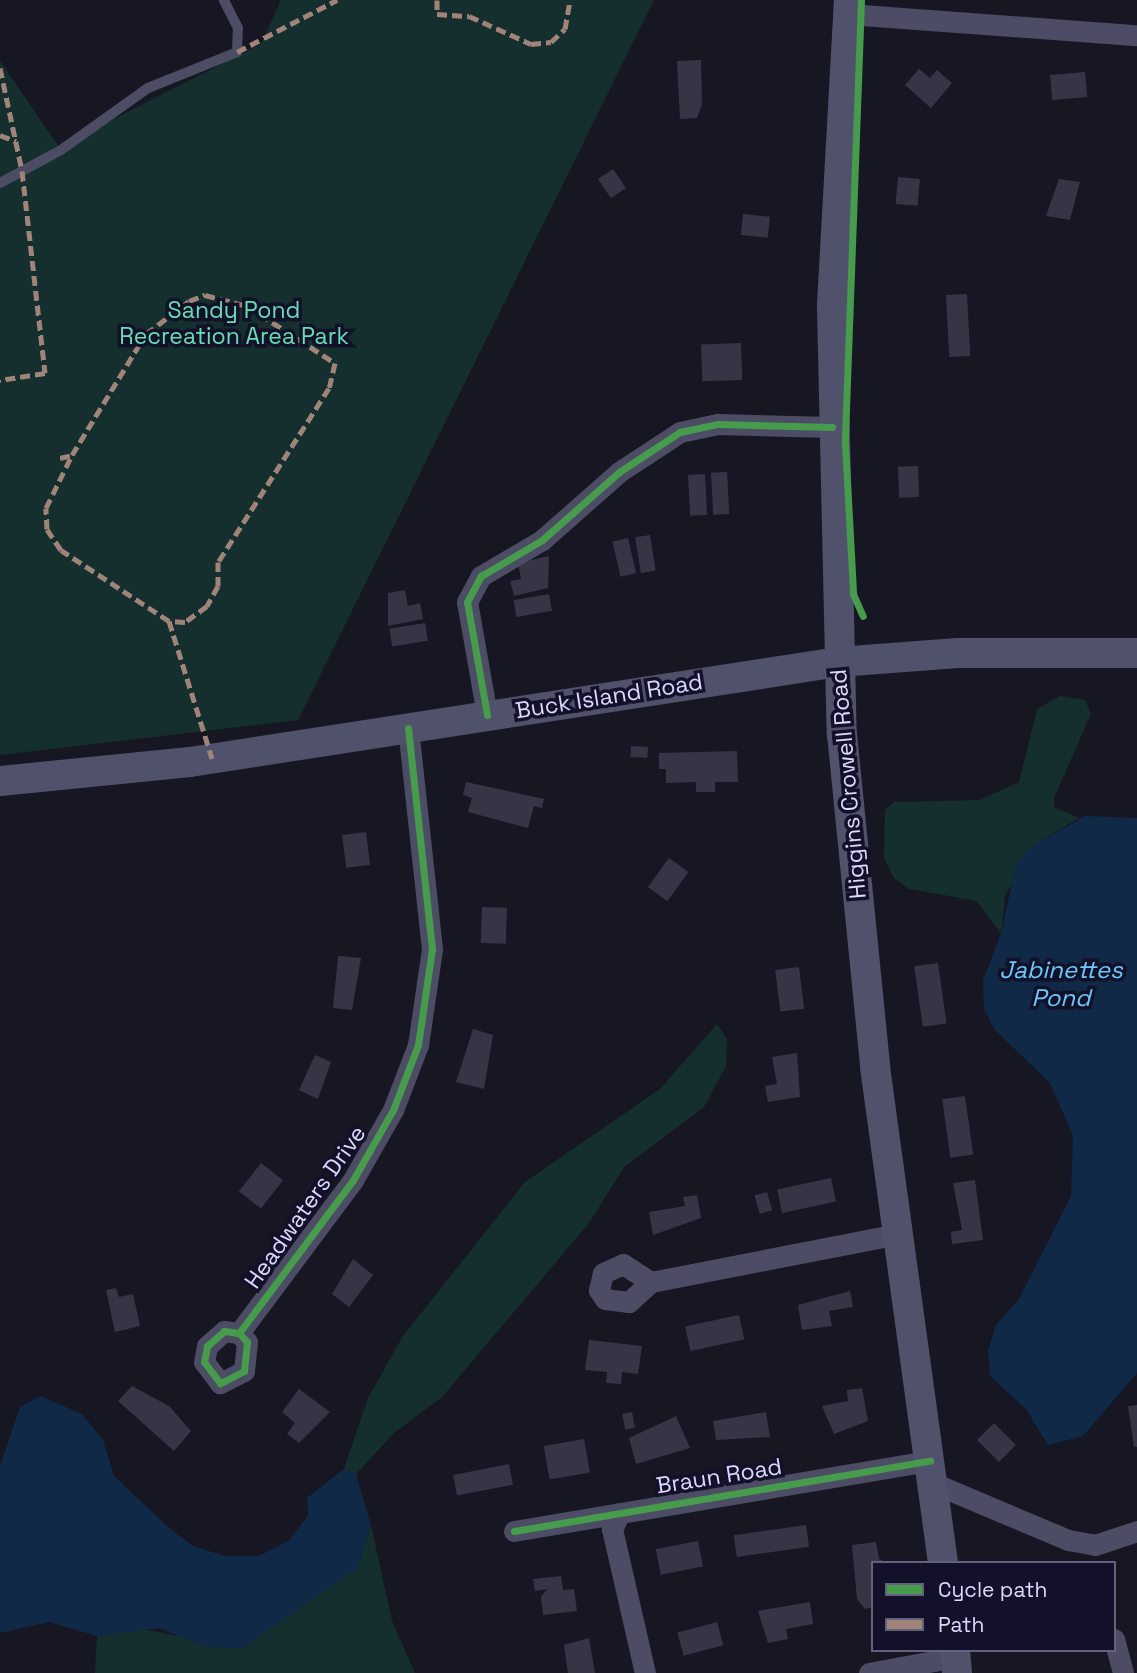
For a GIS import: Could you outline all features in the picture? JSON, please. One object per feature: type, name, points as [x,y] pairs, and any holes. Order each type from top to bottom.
[{"type":"main road","name":"Higgins Crowell Road","points":[[848,7],[832,427],[838,662],[856,891],[897,1234],[943,1561]]},
{"type":"main road","name":"Buck Island Road","points":[[0,781],[190,762],[838,662],[1009,652],[1137,653]]},
{"type":"street","points":[[848,7],[1137,35]]},
{"type":"street","points":[[487,715],[467,602],[481,576],[542,540],[619,472],[680,432],[719,424],[832,427]]},
{"type":"street","name":"Headwaters Drive","points":[[239,1333],[376,1143],[418,1045],[432,949],[408,728]]},
{"type":"street","points":[[651,1282],[897,1234]]},
{"type":"street","points":[[932,1472],[1068,1540],[1100,1553],[1137,1531]]},
{"type":"street","name":"Braun Road","points":[[514,1531],[620,1513],[932,1472]]},
{"type":"street","points":[[620,1513],[612,1529],[645,1673]]},
{"type":"street","points":[[1116,1647],[1123,1673]]},
{"type":"street","points":[[869,1673],[956,1660]]},
{"type":"lane","points":[[0,183],[61,150],[148,88],[237,52],[238,28],[224,0]]},
{"type":"green space","name":"Sandy Pond Recreation Area Park","points":[[281,0],[654,0],[298,720],[0,755],[0,61],[59,147],[261,44]]},
{"type":"green space","points":[[1060,696],[1085,700],[1091,714],[1054,798],[1054,807],[1079,818],[1033,846],[1005,896],[1001,934],[977,901],[909,889],[894,878],[884,858],[885,810],[894,802],[980,800],[1019,782],[1037,709]]},
{"type":"green space","points":[[717,1024],[727,1039],[726,1066],[704,1107],[624,1167],[589,1223],[442,1397],[394,1433],[356,1474],[344,1469],[368,1398],[403,1336],[525,1182],[660,1089]]},
{"type":"green space","points":[[371,1525],[392,1621],[415,1673],[95,1673],[97,1636],[137,1628],[242,1648],[360,1559]]},
{"type":"water","name":"Jabinettes Pond","points":[[1085,816],[1137,818],[1137,1373],[1083,1436],[1048,1445],[1026,1409],[990,1376],[988,1351],[996,1325],[1019,1299],[1071,1196],[1073,1136],[1050,1083],[995,1030],[984,1009],[983,980],[1001,934],[1016,864],[1033,846]]},
{"type":"water","points":[[40,1396],[82,1414],[103,1440],[114,1476],[169,1528],[193,1546],[225,1556],[259,1556],[288,1541],[308,1516],[307,1498],[344,1469],[356,1474],[371,1525],[357,1568],[242,1648],[206,1647],[159,1628],[97,1636],[49,1622],[0,1633],[0,1466],[20,1407]]},
{"type":"building","points":[[701,60],[702,105],[697,118],[680,119],[677,61]]},
{"type":"building","points":[[919,69],[930,78],[937,70],[952,83],[931,108],[905,85]]},
{"type":"building","points":[[1085,72],[1087,97],[1052,100],[1050,75]]},
{"type":"building","points":[[613,169],[626,188],[611,198],[598,179]]},
{"type":"building","points":[[898,177],[920,179],[918,206],[896,204]]},
{"type":"building","points":[[1059,179],[1080,182],[1070,220],[1046,216]]},
{"type":"building","points":[[743,214],[770,217],[768,238],[741,235]]},
{"type":"building","points":[[967,294],[970,356],[949,357],[946,295]]},
{"type":"building","points":[[741,343],[742,380],[702,381],[701,344]]},
{"type":"building","points":[[918,466],[919,497],[899,498],[898,467]]},
{"type":"building","points":[[727,472],[729,514],[713,515],[711,473]]},
{"type":"building","points":[[705,474],[707,515],[690,516],[688,475]]},
{"type":"building","points":[[650,535],[656,571],[641,573],[635,537]]},
{"type":"building","points":[[628,538],[636,573],[621,577],[612,542]]},
{"type":"building","points":[[549,556],[548,588],[514,596],[510,581],[521,579],[518,563]]},
{"type":"building","points":[[405,590],[408,606],[420,603],[423,619],[388,626],[388,593]]},
{"type":"building","points":[[549,594],[552,611],[516,617],[514,600]]},
{"type":"building","points":[[425,623],[428,641],[392,646],[389,629]]},
{"type":"building","points":[[631,746],[648,747],[647,758],[630,757]]},
{"type":"building","points":[[737,751],[738,782],[715,782],[715,792],[696,792],[696,782],[666,783],[666,769],[659,769],[659,753]]},
{"type":"building","points":[[466,782],[544,799],[542,808],[534,806],[528,828],[468,812],[472,798],[463,795]]},
{"type":"building","points":[[366,832],[370,865],[346,868],[342,835]]},
{"type":"building","points":[[669,858],[688,872],[667,901],[648,887]]},
{"type":"building","points":[[482,907],[507,908],[506,944],[481,943]]},
{"type":"building","points":[[338,956],[361,958],[352,1010],[333,1008]]},
{"type":"building","points":[[938,963],[946,1023],[923,1027],[914,966]]},
{"type":"building","points":[[799,967],[804,1009],[780,1012],[775,970]]},
{"type":"building","points":[[473,1029],[493,1035],[484,1089],[456,1082]]},
{"type":"building","points":[[797,1053],[800,1097],[768,1102],[765,1086],[777,1084],[772,1057]]},
{"type":"building","points":[[315,1055],[331,1062],[318,1099],[299,1090]]},
{"type":"building","points":[[965,1096],[973,1154],[950,1158],[942,1099]]},
{"type":"building","points":[[261,1163],[283,1180],[261,1209],[239,1191]]},
{"type":"building","points":[[831,1178],[836,1201],[782,1213],[777,1189]]},
{"type":"building","points":[[975,1180],[983,1240],[952,1244],[951,1232],[962,1230],[953,1183]]},
{"type":"building","points":[[767,1192],[772,1210],[760,1214],[755,1196]]},
{"type":"building","points":[[697,1195],[701,1218],[653,1235],[649,1212],[685,1206],[683,1197]]},
{"type":"building","points":[[353,1259],[373,1275],[349,1307],[332,1294]]},
{"type":"building","points":[[116,1288],[119,1297],[133,1294],[140,1326],[115,1332],[106,1290]]},
{"type":"building","points":[[850,1291],[853,1307],[829,1311],[832,1326],[802,1330],[798,1305]]},
{"type":"building","points":[[739,1315],[744,1339],[690,1351],[685,1326]]},
{"type":"building","points":[[589,1340],[642,1346],[638,1374],[622,1372],[621,1384],[606,1383],[607,1372],[585,1370]]},
{"type":"building","points":[[132,1386],[169,1406],[191,1431],[174,1451],[118,1401]]},
{"type":"building","points":[[862,1388],[868,1421],[834,1434],[822,1406],[848,1401],[847,1390]]},
{"type":"building","points":[[299,1389],[330,1412],[299,1443],[287,1434],[295,1423],[282,1412]]},
{"type":"building","points":[[1137,1405],[1137,1447],[1134,1447],[1128,1406]]},
{"type":"building","points":[[632,1412],[635,1428],[625,1430],[622,1414]]},
{"type":"building","points":[[766,1412],[770,1437],[716,1440],[713,1421]]},
{"type":"building","points":[[676,1416],[690,1448],[636,1464],[629,1438]]},
{"type":"building","points":[[994,1423],[1016,1445],[999,1462],[977,1440]]},
{"type":"building","points":[[584,1439],[590,1472],[550,1480],[544,1446]]},
{"type":"building","points":[[509,1464],[513,1485],[457,1495],[453,1475]]},
{"type":"building","points":[[806,1525],[809,1547],[737,1557],[734,1535]]},
{"type":"building","points":[[698,1541],[703,1567],[661,1575],[656,1549]]},
{"type":"building","points":[[876,1542],[879,1559],[884,1561],[871,1561],[871,1608],[865,1609],[857,1599],[852,1545]]},
{"type":"building","points":[[561,1576],[563,1590],[574,1589],[577,1611],[543,1615],[541,1597],[547,1589],[535,1591],[533,1579]]},
{"type":"building","points":[[810,1602],[813,1624],[786,1629],[788,1639],[768,1643],[758,1611]]},
{"type":"building","points":[[717,1622],[723,1645],[684,1656],[677,1633]]},
{"type":"building","points":[[589,1638],[595,1673],[568,1673],[564,1645]]},
{"type":"marked path","points":[[237,52],[337,0]]},
{"type":"marked path","points":[[437,0],[437,14],[469,16],[531,44],[551,42],[565,29],[570,0]]},
{"type":"marked path","points":[[0,68],[22,171],[45,373],[0,380]]},
{"type":"marked path","points":[[0,135],[16,141]]},
{"type":"marked path","points":[[60,458],[72,455],[146,334],[189,301],[205,295],[247,306],[335,363],[329,388],[218,562],[218,586],[207,606],[185,622],[169,621],[61,550],[47,529],[46,508],[72,455]]},
{"type":"marked path","points":[[169,621],[212,758]]},
{"type":"cycle path","points":[[861,0],[845,444],[853,594],[863,616]]},
{"type":"cycle path","points":[[487,715],[467,602],[481,576],[542,540],[619,472],[680,432],[718,424],[832,427]]},
{"type":"cycle path","points":[[239,1333],[247,1342],[244,1371],[220,1383],[204,1362],[207,1346],[224,1331],[239,1333],[353,1180],[393,1110],[418,1045],[432,949],[408,728]]},
{"type":"cycle path","points":[[514,1531],[930,1461]]}]
